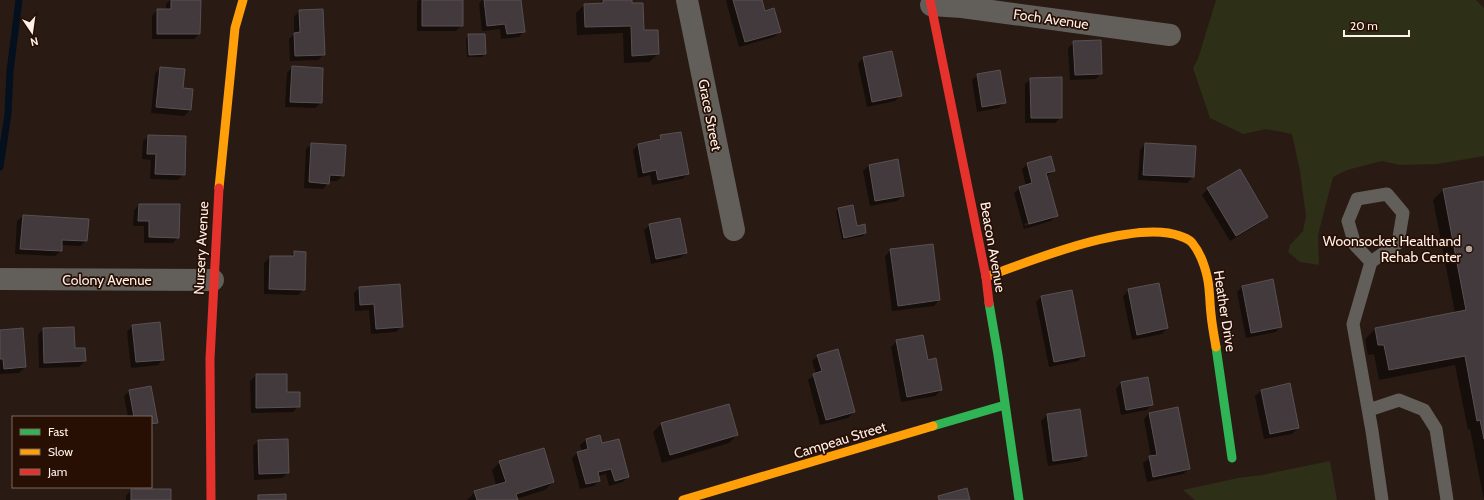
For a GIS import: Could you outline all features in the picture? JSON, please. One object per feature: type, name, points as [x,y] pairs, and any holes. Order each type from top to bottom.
[{"type":"street","name":"Nursery Avenue","points":[[211,500],[210,359],[217,204],[225,131],[230,62],[243,0]]},
{"type":"street","name":"Grace Street","points":[[688,0],[734,230]]},
{"type":"street","name":"Foch Avenue","points":[[931,3],[1170,35]]},
{"type":"street","name":"Beacon Avenue","points":[[931,3],[986,277],[989,306],[1019,500]]},
{"type":"street","name":"Heather Drive","points":[[986,277],[1095,240],[1121,234],[1148,231],[1178,234],[1190,240],[1196,246],[1208,283],[1209,305],[1232,458]]},
{"type":"street","name":"Colony Avenue","points":[[0,279],[213,280]]},
{"type":"street","name":"Campeau Street","points":[[683,500],[1005,405]]},
{"type":"lane","points":[[1371,262],[1355,245],[1348,221],[1358,199],[1387,194],[1403,213],[1398,243],[1371,262],[1354,324],[1369,410],[1382,500]]},
{"type":"lane","points":[[1369,410],[1398,400],[1424,410],[1436,429],[1447,500]]},
{"type":"green space","points":[[1216,0],[1476,0],[1484,8],[1484,156],[1437,164],[1400,165],[1382,161],[1347,170],[1333,177],[1318,235],[1319,265],[1300,262],[1288,252],[1290,245],[1303,231],[1306,216],[1300,171],[1292,134],[1266,129],[1243,134],[1210,118],[1193,68],[1198,59]]},
{"type":"green space","points":[[1330,461],[1337,500],[1195,500],[1183,490],[1238,478],[1262,475]]},
{"type":"building","points":[[171,0],[201,0],[200,34],[157,34],[157,9],[171,9]]},
{"type":"building","points":[[422,0],[463,0],[463,26],[422,26]]},
{"type":"building","points":[[484,0],[521,0],[525,32],[507,34],[505,24],[487,26]]},
{"type":"building","points":[[603,0],[632,0],[632,3],[643,3],[644,30],[658,30],[659,54],[632,56],[631,26],[585,27],[584,4],[603,3]]},
{"type":"building","points":[[733,0],[762,0],[765,11],[774,8],[781,32],[745,42]]},
{"type":"building","points":[[323,9],[325,55],[295,56],[294,33],[300,32],[299,10]]},
{"type":"building","points":[[468,34],[485,34],[486,54],[469,55]]},
{"type":"building","points":[[1101,40],[1102,74],[1075,75],[1073,41]]},
{"type":"building","points":[[892,51],[902,96],[872,102],[863,57]]},
{"type":"building","points":[[292,66],[323,68],[322,103],[290,102]]},
{"type":"building","points":[[160,67],[185,69],[183,88],[193,89],[191,110],[156,107]]},
{"type":"building","points":[[1000,70],[1006,103],[982,107],[977,74]]},
{"type":"building","points":[[1062,77],[1062,118],[1031,118],[1030,78]]},
{"type":"building","points":[[681,132],[689,174],[658,180],[656,170],[643,173],[638,144],[661,139],[660,135]]},
{"type":"building","points":[[148,135],[186,136],[185,175],[155,174],[156,154],[147,154]]},
{"type":"building","points":[[311,143],[346,145],[344,176],[330,175],[329,184],[309,182]]},
{"type":"building","points":[[1145,143],[1196,146],[1194,177],[1143,175]]},
{"type":"building","points":[[1051,156],[1055,171],[1046,173],[1058,216],[1029,224],[1019,187],[1032,183],[1027,163]]},
{"type":"building","points":[[898,159],[904,196],[875,201],[869,165]]},
{"type":"building","points":[[1240,169],[1268,217],[1236,236],[1207,188]]},
{"type":"building","name":"Woonsocket Healthand Rehab Center","points":[[1484,181],[1484,439],[1480,420],[1477,421],[1465,356],[1389,370],[1384,345],[1378,345],[1375,328],[1466,310],[1443,189]]},
{"type":"building","points":[[139,204],[180,204],[179,238],[149,237],[149,221],[138,221]]},
{"type":"building","points":[[853,205],[857,226],[865,224],[866,233],[844,238],[838,208]]},
{"type":"building","points":[[23,215],[89,219],[87,241],[62,240],[62,251],[20,249]]},
{"type":"building","points":[[680,218],[687,253],[656,259],[649,224]]},
{"type":"building","points":[[933,244],[940,300],[898,306],[890,249]]},
{"type":"building","points":[[294,251],[306,252],[305,290],[269,289],[270,256],[294,256]]},
{"type":"building","points":[[1273,279],[1282,327],[1251,333],[1242,286]]},
{"type":"building","points":[[1159,283],[1168,328],[1137,335],[1128,289]]},
{"type":"building","points":[[400,284],[403,327],[376,329],[374,304],[360,305],[359,287]]},
{"type":"building","points":[[1072,290],[1085,356],[1054,362],[1041,296]]},
{"type":"building","points":[[160,322],[164,360],[136,362],[132,325]]},
{"type":"building","points":[[74,327],[75,348],[85,348],[86,361],[44,363],[43,328]]},
{"type":"building","points":[[23,328],[26,367],[4,369],[3,359],[0,359],[0,330]]},
{"type":"building","points":[[923,335],[928,360],[936,358],[942,390],[907,397],[896,340]]},
{"type":"building","points":[[838,349],[855,412],[826,420],[813,374],[822,371],[817,355]]},
{"type":"building","points":[[256,374],[287,374],[287,392],[300,392],[300,407],[256,408]]},
{"type":"building","points":[[1148,377],[1153,405],[1126,410],[1121,382]]},
{"type":"building","points":[[1290,383],[1299,428],[1270,434],[1261,390]]},
{"type":"building","points":[[151,386],[158,423],[152,424],[152,416],[134,416],[129,390]]},
{"type":"building","points":[[729,404],[738,435],[670,455],[661,423]]},
{"type":"building","points":[[1178,407],[1190,469],[1153,477],[1149,456],[1157,455],[1149,413]]},
{"type":"building","points":[[1080,409],[1087,456],[1053,461],[1047,414]]},
{"type":"building","points":[[600,435],[602,443],[619,439],[629,477],[615,481],[611,469],[598,472],[600,481],[586,484],[577,452],[588,449],[586,439]]},
{"type":"building","points":[[288,439],[289,473],[259,474],[258,440]]},
{"type":"building","points":[[544,448],[554,482],[516,494],[518,500],[477,500],[474,491],[506,482],[499,461]]},
{"type":"building","points":[[967,488],[970,500],[939,500],[938,496]]},
{"type":"building","points":[[131,489],[171,489],[171,500],[131,500]]},
{"type":"building","points":[[286,494],[286,500],[258,500],[258,495]]},
{"type":"waterway","points":[[0,167],[8,114],[10,71],[19,0]]},
{"type":"traffic: fast","points":[[989,303],[1019,500]]},
{"type":"traffic: fast","points":[[1216,347],[1232,458]]},
{"type":"traffic: fast","points":[[933,426],[1005,405]]},
{"type":"traffic: slow","points":[[219,188],[235,28],[243,0]]},
{"type":"traffic: slow","points":[[986,277],[1056,252],[1111,237],[1137,233],[1161,232],[1180,236],[1192,242],[1204,265],[1208,283],[1211,318],[1216,347]]},
{"type":"traffic: slow","points":[[683,500],[933,426]]},
{"type":"traffic: jam","points":[[930,0],[986,277],[989,303]]},
{"type":"traffic: jam","points":[[211,500],[210,359],[219,188]]},
{"type":"place","name":"Woonsocket Healthand Rehab Center","points":[[1469,249]]}]
